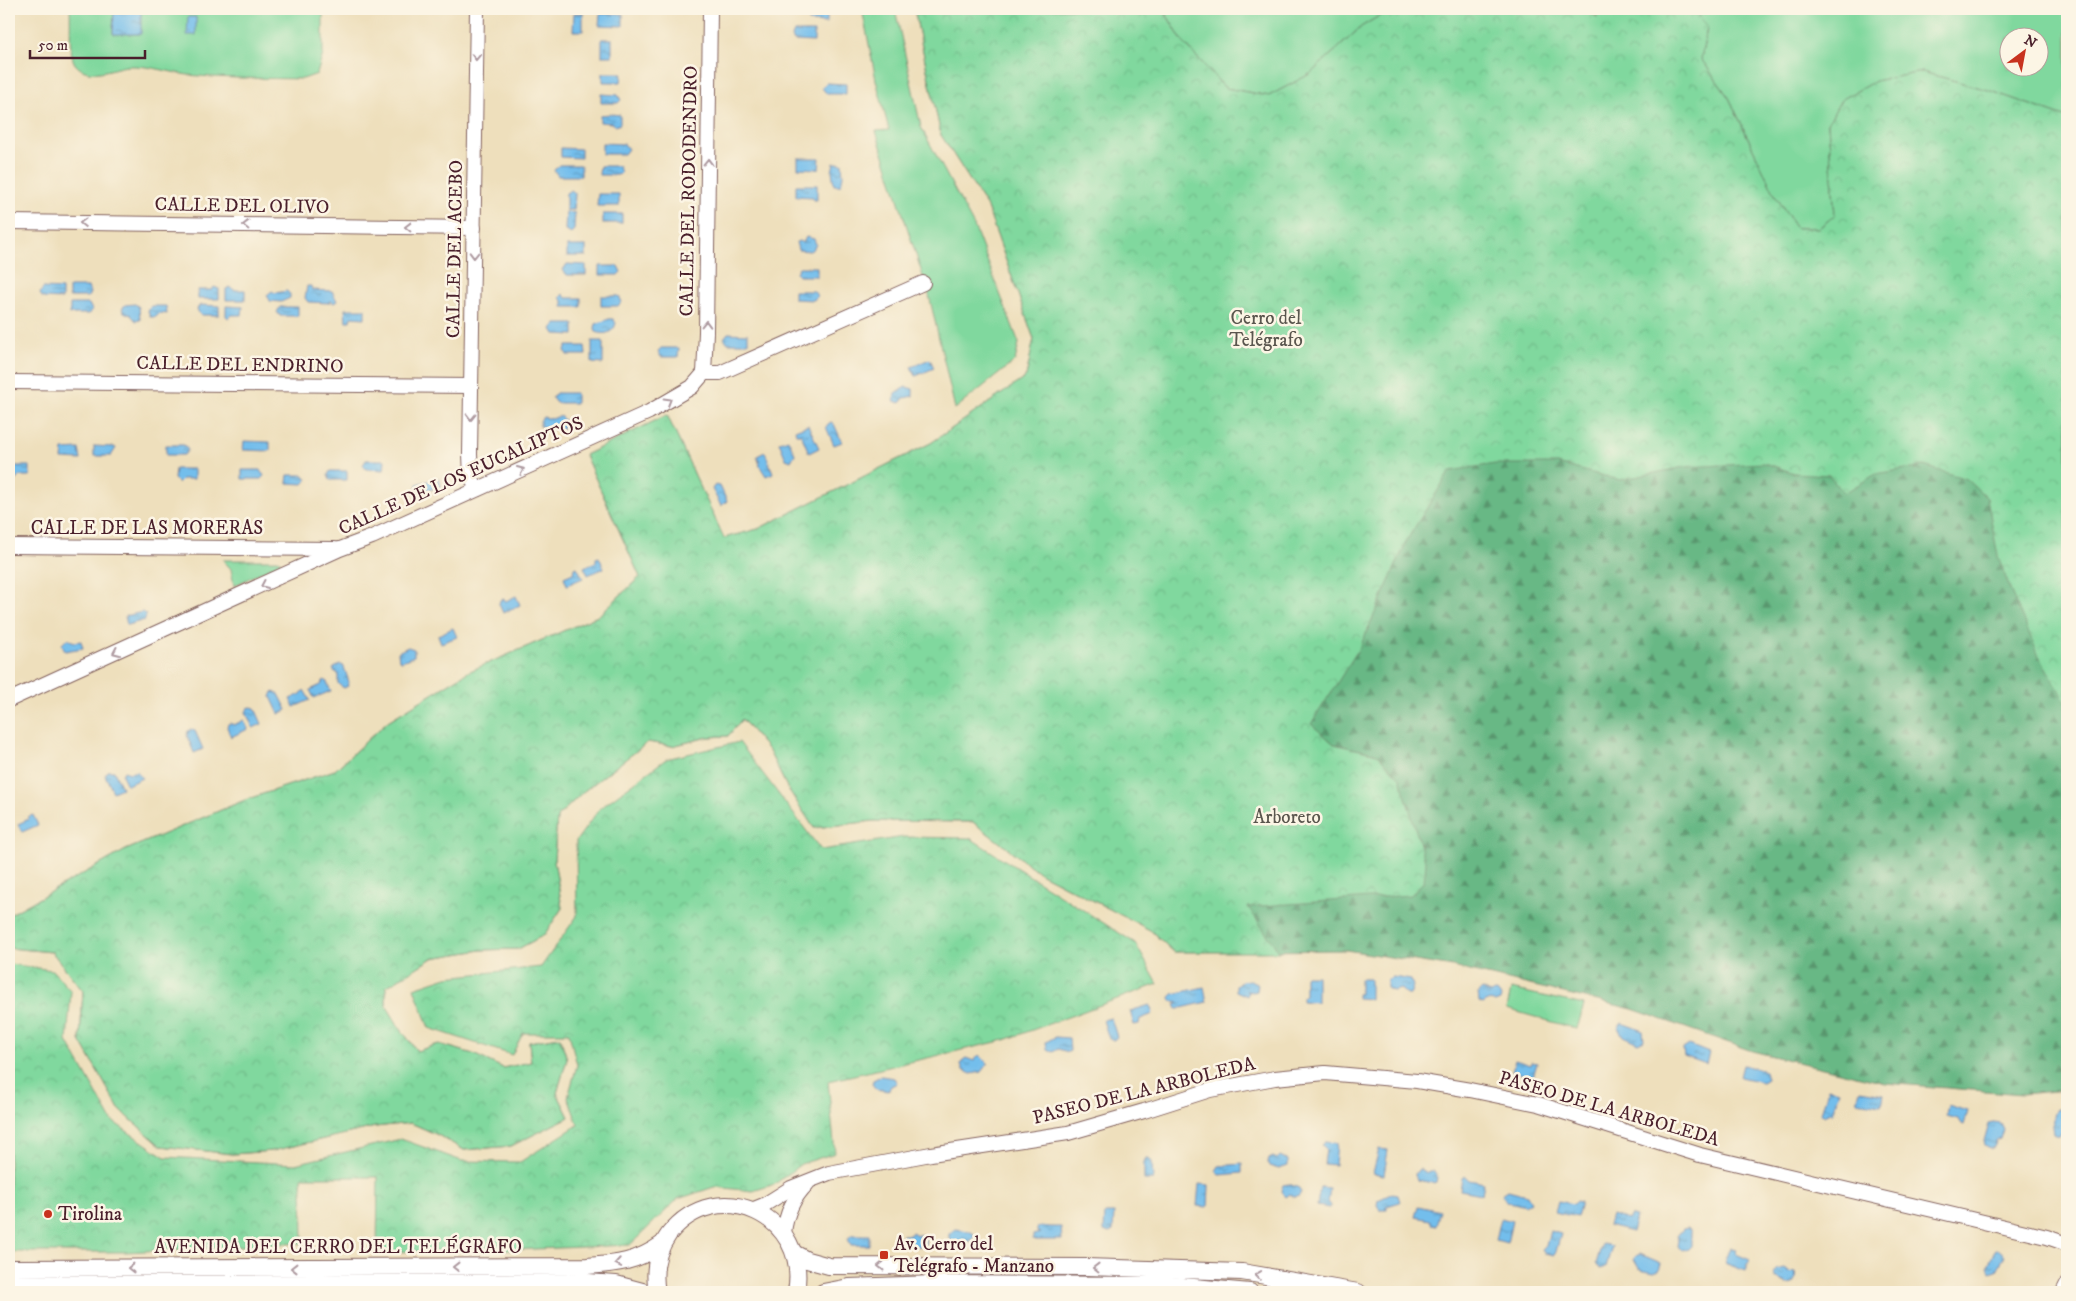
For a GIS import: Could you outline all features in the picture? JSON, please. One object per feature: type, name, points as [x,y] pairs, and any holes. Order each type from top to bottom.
[{"type":"street","name":"CALLE DEL ACEBO","points":[[477,9],[471,386],[471,477],[477,489]]},
{"type":"street","name":"CALLE DEL RODODENDRO","points":[[704,373],[710,9]]},
{"type":"street","name":"CALLE DEL OLIVO","points":[[9,222],[474,228]]},
{"type":"street","points":[[704,373],[720,372],[923,283]]},
{"type":"street","name":"CALLE DE LOS EUCALIPTOS","points":[[9,700],[340,549],[372,537],[649,412],[692,387],[704,373]]},
{"type":"street","name":"CALLE DEL ENDRINO","points":[[9,382],[471,386]]},
{"type":"street","name":"CALLE DE LAS MORERAS","points":[[9,546],[340,549]]},
{"type":"street","name":"CALLE DE LAS MORERAS","points":[[284,547],[291,553],[295,561],[294,570]]},
{"type":"street","name":"PASEO DE LA ARBOLEDA","points":[[754,1209],[791,1188],[829,1173],[931,1154],[1068,1133],[1144,1112],[1210,1090],[1275,1078],[1325,1073],[1417,1081],[1538,1104],[1700,1155],[2047,1237],[2067,1244]]},
{"type":"street","points":[[784,1233],[790,1207],[798,1194],[813,1178]]},
{"type":"street","points":[[657,1292],[655,1281],[656,1262],[662,1244],[678,1223],[701,1209],[727,1204],[754,1209],[784,1233],[794,1253],[798,1267],[796,1292]]},
{"type":"street","name":"AVENIDA DEL CERRO DEL TELÉGRAFO","points":[[9,1268],[587,1266],[618,1264],[645,1255],[662,1244]]},
{"type":"street","points":[[794,1253],[807,1260],[829,1266],[1086,1267],[1242,1272],[1358,1292]]},
{"type":"street","name":"AVENIDA DEL CERRO DEL TELÉGRAFO","points":[[9,1284],[588,1282],[616,1284],[646,1292]]},
{"type":"street","points":[[823,1292],[849,1287],[934,1284],[1171,1286],[1250,1292]]},
{"type":"street","points":[[2063,1292],[2067,1284]]},
{"type":"green space","points":[[70,9],[114,9],[113,33],[140,34],[141,9],[323,9],[323,54],[317,74],[303,79],[231,78],[188,75],[135,66],[101,72],[88,72],[73,61]]},
{"type":"green space","points":[[862,9],[895,9],[921,127],[974,226],[1019,343],[1015,361],[955,409],[929,295],[876,131],[889,130],[876,80]]},
{"type":"green space","name":"Cerro del Telégrafo","points":[[914,9],[1163,9],[1182,41],[1225,88],[1269,96],[1310,74],[1361,27],[1391,9],[1590,9],[1596,17],[1600,9],[1694,9],[1707,27],[1701,59],[1729,98],[1775,195],[1796,228],[1819,228],[1835,215],[1828,123],[1841,100],[1875,81],[1922,72],[1988,90],[2067,118],[2067,1090],[2022,1094],[1885,1083],[1752,1051],[1632,1009],[1453,967],[1346,950],[1174,952],[1150,930],[1040,873],[973,822],[873,821],[814,828],[787,787],[769,751],[742,719],[728,736],[708,737],[672,746],[648,742],[584,791],[557,817],[554,860],[562,908],[544,935],[518,949],[481,950],[432,958],[386,987],[386,1005],[399,1027],[417,1051],[439,1044],[473,1054],[503,1068],[531,1062],[529,1042],[560,1037],[567,1059],[557,1093],[569,1117],[511,1146],[464,1150],[438,1135],[411,1123],[375,1127],[272,1151],[232,1154],[161,1146],[119,1109],[80,1040],[83,991],[52,952],[9,948],[9,915],[126,850],[245,800],[335,770],[388,721],[468,672],[598,616],[640,577],[585,455],[667,415],[724,538],[758,529],[931,443],[1026,377],[1034,339],[987,207],[941,135]],"holes":[[[1311,725],[1334,744],[1377,754],[1248,907]]]},
{"type":"green space","name":"Cerro del Telégrafo","points":[[914,9],[1163,9],[1182,41],[1225,88],[1269,96],[1310,74],[1361,27],[1391,9],[1590,9],[1596,17],[1600,9],[1694,9],[1707,27],[1701,59],[1729,98],[1775,195],[1796,228],[1819,228],[1835,215],[1828,123],[1841,100],[1875,81],[1922,72],[1988,90],[2067,118],[2067,704],[2038,654],[2011,592],[1998,556],[1987,498],[1967,479],[1924,466],[1876,474],[1844,493],[1829,475],[1794,473],[1765,463],[1684,467],[1620,480],[1557,464],[1495,464],[1450,471],[1408,538],[1360,647],[1311,724],[1334,744],[1377,754],[1400,778],[1426,864],[1424,881],[1411,895],[1248,907],[1279,952],[1174,952],[1150,930],[1040,873],[973,822],[873,821],[814,828],[787,787],[769,751],[742,719],[728,736],[708,737],[672,746],[648,742],[584,791],[557,817],[554,860],[562,908],[544,935],[518,949],[481,950],[432,958],[386,987],[386,1005],[399,1027],[417,1051],[439,1044],[473,1054],[503,1068],[531,1062],[529,1042],[560,1037],[567,1059],[557,1093],[569,1117],[511,1146],[464,1150],[438,1135],[411,1123],[375,1127],[272,1151],[232,1154],[161,1146],[119,1109],[80,1040],[83,991],[52,952],[9,948],[9,915],[126,850],[245,800],[335,770],[388,721],[468,672],[598,616],[640,577],[585,455],[667,415],[724,538],[758,529],[931,443],[1026,377],[1034,339],[987,207],[941,135]]},
{"type":"green space","points":[[1163,9],[1391,9],[1361,27],[1310,74],[1269,96],[1225,88],[1182,41]]},
{"type":"green space","points":[[1694,9],[2067,9],[2067,118],[1988,90],[1922,72],[1828,123],[1835,215],[1819,229],[1796,228],[1775,195],[1729,98],[1701,59],[1707,28]]},
{"type":"green space","points":[[223,560],[278,560],[281,562],[234,586],[231,569]]},
{"type":"green space","points":[[739,742],[821,850],[904,837],[970,838],[1135,943],[1158,984],[1005,1040],[828,1081],[835,1153],[801,1164],[775,1184],[753,1191],[714,1187],[678,1199],[630,1245],[510,1250],[377,1252],[378,1177],[302,1177],[303,1243],[125,1252],[9,1252],[9,964],[52,970],[71,991],[67,1041],[112,1121],[165,1157],[295,1164],[401,1139],[462,1161],[520,1162],[578,1125],[568,1097],[577,1065],[569,1033],[523,1033],[512,1055],[429,1028],[414,988],[447,977],[541,967],[577,916],[576,841],[600,808],[666,759]]},
{"type":"green space","points":[[1511,989],[1584,1005],[1577,1029],[1507,1009]]},
{"type":"water","points":[[114,9],[141,9],[141,34],[113,34]]},
{"type":"water","points":[[574,13],[583,13],[583,31],[573,31]]},
{"type":"water","points":[[809,13],[827,13],[827,23],[809,22],[807,18]]},
{"type":"water","points":[[600,14],[623,14],[623,26],[599,25]]},
{"type":"water","points":[[188,17],[196,17],[196,35],[187,35]]},
{"type":"water","points":[[794,32],[814,32],[814,42],[794,41],[792,37]]},
{"type":"water","points":[[602,39],[612,39],[612,56],[602,56]]},
{"type":"water","points":[[603,73],[622,73],[621,82],[603,82]]},
{"type":"water","points":[[826,83],[846,84],[846,94],[827,94],[822,88]]},
{"type":"water","points":[[601,94],[618,95],[621,100],[618,103],[601,103]]},
{"type":"water","points":[[600,115],[620,115],[620,124],[615,126],[612,123],[600,122]]},
{"type":"water","points":[[602,143],[624,144],[628,149],[624,154],[602,154]]},
{"type":"water","points":[[561,148],[581,149],[581,158],[561,157]]},
{"type":"water","points":[[798,158],[820,158],[819,169],[798,168]]},
{"type":"water","points":[[834,163],[842,163],[843,176],[841,185],[834,185],[832,171]]},
{"type":"water","points":[[559,165],[581,165],[581,176],[558,176],[554,170]]},
{"type":"water","points":[[600,166],[618,166],[621,172],[618,175],[599,175]]},
{"type":"water","points":[[796,185],[817,185],[817,200],[814,200],[813,197],[796,196]]},
{"type":"water","points":[[571,190],[575,193],[574,210],[566,210],[566,193]]},
{"type":"water","points":[[598,194],[619,194],[619,206],[597,206]]},
{"type":"water","points":[[566,212],[575,213],[574,230],[571,233],[565,230]]},
{"type":"water","points":[[603,214],[622,214],[622,223],[603,223]]},
{"type":"water","points":[[806,237],[814,239],[816,244],[814,248],[810,251],[798,250],[796,242],[803,243]]},
{"type":"water","points":[[567,246],[586,246],[586,256],[567,256]]},
{"type":"water","points":[[567,264],[586,265],[586,275],[567,275],[563,270]]},
{"type":"water","points":[[600,266],[618,266],[621,272],[618,275],[600,275]]},
{"type":"water","points":[[799,267],[817,267],[817,276],[799,276],[796,272]]},
{"type":"water","points":[[307,286],[311,286],[312,290],[332,291],[337,301],[334,303],[331,301],[329,303],[308,302],[305,298]]},
{"type":"water","points":[[69,287],[88,287],[90,293],[88,297],[69,297]]},
{"type":"water","points":[[214,287],[219,289],[219,299],[198,299],[198,290],[212,290]]},
{"type":"water","points":[[230,287],[234,290],[245,290],[245,300],[226,300],[226,289]]},
{"type":"water","points":[[43,288],[62,289],[62,299],[43,298],[40,294]]},
{"type":"water","points":[[272,291],[275,293],[287,291],[290,294],[290,298],[281,302],[270,301],[267,295]]},
{"type":"water","points":[[794,291],[814,291],[817,296],[814,300],[794,299]]},
{"type":"water","points":[[563,294],[566,298],[581,298],[581,307],[563,307],[563,301],[560,298]]},
{"type":"water","points":[[601,296],[619,296],[622,302],[618,306],[601,306]]},
{"type":"water","points":[[70,304],[89,304],[92,310],[89,314],[70,314]]},
{"type":"water","points":[[135,304],[139,307],[140,320],[136,321],[131,315],[124,312],[122,309],[125,305]]},
{"type":"water","points":[[200,305],[219,306],[219,315],[200,315],[197,309]]},
{"type":"water","points":[[151,306],[166,306],[167,314],[160,313],[156,317],[150,317],[148,311]]},
{"type":"water","points":[[226,306],[243,307],[242,315],[232,315],[228,318],[226,316]]},
{"type":"water","points":[[280,307],[298,307],[298,316],[280,316],[277,312]]},
{"type":"water","points":[[345,309],[365,309],[365,318],[351,317],[350,321],[346,321]]},
{"type":"water","points":[[613,319],[616,323],[611,331],[603,334],[596,332],[596,324]]},
{"type":"water","points":[[556,324],[574,324],[574,335],[555,334],[552,329]]},
{"type":"water","points":[[728,333],[748,334],[748,343],[728,343],[724,338]]},
{"type":"water","points":[[592,341],[603,341],[603,364],[592,363]]},
{"type":"water","points":[[567,346],[585,346],[586,355],[567,355],[565,350]]},
{"type":"water","points":[[661,348],[679,348],[678,357],[661,357],[658,351]]},
{"type":"water","points":[[930,359],[934,368],[916,376],[911,367]]},
{"type":"water","points":[[906,387],[913,389],[913,396],[904,398],[900,403],[894,401],[895,393]]},
{"type":"water","points":[[556,393],[576,393],[576,403],[556,403],[552,398]]},
{"type":"water","points":[[560,416],[565,421],[562,429],[546,429],[540,426],[540,421],[543,417],[552,419]]},
{"type":"water","points":[[831,422],[834,424],[842,442],[834,445],[826,427]]},
{"type":"water","points":[[808,425],[819,448],[809,453],[801,434],[796,434],[795,430]]},
{"type":"water","points":[[788,439],[795,454],[791,461],[786,459],[779,442]]},
{"type":"water","points":[[244,441],[270,442],[270,451],[243,450]]},
{"type":"water","points":[[166,445],[184,445],[188,450],[184,455],[166,455]]},
{"type":"water","points":[[94,446],[116,448],[111,456],[94,456]]},
{"type":"water","points":[[79,449],[81,460],[62,459],[63,450]]},
{"type":"water","points":[[765,452],[773,473],[766,476],[757,456]]},
{"type":"water","points":[[366,460],[385,460],[384,470],[366,469],[363,465]]},
{"type":"water","points":[[11,466],[30,466],[30,476],[19,476],[16,480],[13,480],[11,477]]},
{"type":"water","points":[[175,469],[194,469],[194,479],[182,479],[178,483],[174,479]]},
{"type":"water","points":[[242,470],[261,470],[264,476],[261,479],[242,479]]},
{"type":"water","points":[[330,471],[347,471],[347,480],[330,480],[328,475]]},
{"type":"water","points":[[288,475],[304,475],[307,480],[303,484],[287,483]]},
{"type":"water","points":[[439,478],[441,487],[419,492],[416,489],[417,484]]},
{"type":"water","points":[[715,485],[720,486],[727,501],[721,506],[712,489]]},
{"type":"water","points":[[599,557],[604,568],[588,575],[584,567],[596,562],[596,558]]},
{"type":"water","points":[[577,567],[583,578],[567,585],[564,577],[573,573],[574,568]]},
{"type":"water","points":[[516,596],[520,605],[503,613],[499,604],[500,600],[506,601]]},
{"type":"water","points":[[143,612],[146,615],[145,620],[127,625],[125,616]]},
{"type":"water","points":[[453,628],[457,637],[441,643],[438,635]]},
{"type":"water","points":[[67,639],[75,642],[81,641],[83,648],[65,651],[62,644]]},
{"type":"water","points":[[408,647],[414,649],[414,656],[402,661],[399,660],[398,652]]},
{"type":"water","points":[[340,664],[344,667],[349,682],[348,686],[344,688],[338,684],[338,673],[333,669]]},
{"type":"water","points":[[324,680],[331,691],[314,698],[310,690],[321,685]]},
{"type":"water","points":[[304,690],[310,700],[294,707],[290,699],[301,694]]},
{"type":"water","points":[[273,692],[279,694],[287,710],[279,714],[271,697]]},
{"type":"water","points":[[251,707],[255,708],[262,724],[253,728],[246,712]]},
{"type":"water","points":[[244,720],[248,729],[231,737],[227,727],[228,724],[234,725]]},
{"type":"water","points":[[191,729],[195,731],[203,749],[194,753],[187,735]]},
{"type":"water","points":[[108,771],[114,771],[122,788],[113,792],[105,775]]},
{"type":"water","points":[[124,771],[130,773],[137,771],[142,778],[127,785],[122,775]]},
{"type":"water","points":[[33,815],[38,825],[22,832],[18,824]]},
{"type":"water","points":[[1305,976],[1317,976],[1317,1002],[1302,1001],[1302,997],[1305,995]]},
{"type":"water","points":[[1393,977],[1411,980],[1413,986],[1410,995],[1406,995],[1401,989],[1393,991],[1387,988],[1387,980]]},
{"type":"water","points":[[1360,979],[1370,979],[1370,999],[1357,998],[1357,994],[1360,993]]},
{"type":"water","points":[[1250,980],[1258,984],[1257,991],[1246,991],[1248,992],[1247,996],[1236,991],[1236,986],[1242,981]]},
{"type":"water","points":[[1204,987],[1207,1002],[1177,1009],[1175,1004],[1179,1002],[1171,1001],[1170,997],[1173,994]]},
{"type":"water","points":[[1482,989],[1490,993],[1497,992],[1501,997],[1500,1001],[1495,1003],[1489,1000],[1483,1004],[1479,1002],[1478,993]]},
{"type":"water","points":[[1150,1005],[1153,1014],[1140,1019],[1139,1024],[1134,1025],[1130,1011]]},
{"type":"water","points":[[1111,1018],[1117,1037],[1114,1040],[1109,1039],[1103,1020]]},
{"type":"water","points":[[1622,1023],[1643,1031],[1644,1040],[1638,1043],[1623,1036],[1618,1028]]},
{"type":"water","points":[[1055,1037],[1069,1038],[1070,1051],[1058,1049],[1053,1052],[1047,1049],[1046,1042]]},
{"type":"water","points":[[1689,1045],[1709,1053],[1706,1064],[1684,1056],[1683,1049]]},
{"type":"water","points":[[979,1055],[988,1064],[982,1072],[971,1074],[963,1070],[961,1064],[963,1060],[966,1058],[974,1061]]},
{"type":"water","points":[[1515,1060],[1531,1065],[1532,1062],[1537,1063],[1533,1077],[1512,1071]]},
{"type":"water","points":[[1743,1065],[1765,1071],[1767,1079],[1762,1082],[1740,1077]]},
{"type":"water","points":[[881,1076],[894,1078],[897,1083],[891,1086],[888,1091],[876,1089],[872,1084],[873,1080]]},
{"type":"water","points":[[1828,1088],[1839,1091],[1833,1113],[1829,1112],[1826,1115],[1821,1114]]},
{"type":"water","points":[[1860,1090],[1884,1094],[1882,1105],[1857,1101]]},
{"type":"water","points":[[1948,1105],[1968,1111],[1964,1125],[1958,1119],[1946,1116]]},
{"type":"water","points":[[2056,1109],[2061,1109],[2062,1111],[2063,1133],[2059,1136],[2054,1134],[2053,1127]]},
{"type":"water","points":[[1989,1123],[2000,1123],[2003,1129],[2000,1139],[1990,1149],[1985,1146],[1984,1141]]},
{"type":"water","points":[[1325,1142],[1337,1143],[1335,1165],[1324,1164],[1326,1149],[1322,1145]]},
{"type":"water","points":[[1379,1149],[1388,1150],[1384,1175],[1373,1173]]},
{"type":"water","points":[[1280,1156],[1288,1160],[1288,1166],[1279,1169],[1269,1166],[1269,1159],[1273,1157],[1277,1159]]},
{"type":"water","points":[[1146,1158],[1149,1158],[1152,1162],[1153,1180],[1144,1180],[1144,1162]]},
{"type":"water","points":[[1242,1164],[1242,1173],[1220,1175],[1216,1171],[1219,1166]]},
{"type":"water","points":[[1419,1169],[1427,1173],[1434,1171],[1437,1177],[1436,1182],[1417,1180],[1415,1174]]},
{"type":"water","points":[[1465,1176],[1469,1180],[1484,1183],[1482,1194],[1460,1190],[1462,1178]]},
{"type":"water","points":[[1199,1184],[1209,1185],[1208,1207],[1197,1206]]},
{"type":"water","points":[[1289,1184],[1299,1188],[1301,1192],[1299,1196],[1294,1197],[1290,1194],[1286,1197],[1281,1191],[1283,1185]]},
{"type":"water","points":[[1320,1187],[1330,1188],[1328,1202],[1331,1205],[1329,1208],[1317,1206]]},
{"type":"water","points":[[1508,1190],[1527,1195],[1531,1202],[1525,1206],[1506,1201],[1502,1194]]},
{"type":"water","points":[[1391,1194],[1398,1195],[1400,1202],[1387,1206],[1387,1210],[1380,1210],[1377,1205],[1378,1200]]},
{"type":"water","points":[[1558,1201],[1573,1204],[1576,1201],[1581,1202],[1577,1217],[1555,1212]]},
{"type":"water","points":[[1418,1206],[1440,1211],[1436,1226],[1432,1225],[1430,1220],[1415,1217]]},
{"type":"water","points":[[1105,1213],[1114,1213],[1113,1231],[1109,1233],[1104,1231]]},
{"type":"water","points":[[1611,1215],[1628,1220],[1631,1216],[1636,1217],[1632,1232],[1608,1226]]},
{"type":"water","points":[[1501,1218],[1512,1221],[1507,1243],[1496,1240]]},
{"type":"water","points":[[1037,1227],[1061,1227],[1062,1240],[1033,1239],[1033,1235],[1040,1233],[1037,1232]]},
{"type":"water","points":[[1688,1228],[1691,1232],[1691,1246],[1682,1251],[1678,1246],[1679,1240],[1677,1236],[1683,1229]]},
{"type":"water","points":[[955,1229],[969,1231],[974,1234],[974,1238],[969,1242],[952,1242],[949,1234]]},
{"type":"water","points":[[1550,1231],[1561,1234],[1555,1255],[1544,1253],[1542,1250],[1546,1246]]},
{"type":"water","points":[[912,1232],[917,1235],[925,1235],[925,1246],[902,1246],[899,1242],[902,1235],[910,1235]]},
{"type":"water","points":[[851,1235],[869,1235],[869,1245],[851,1245],[848,1239]]},
{"type":"water","points":[[1602,1244],[1612,1246],[1606,1267],[1601,1269],[1596,1264]]},
{"type":"water","points":[[1730,1247],[1735,1249],[1736,1254],[1750,1260],[1746,1271],[1724,1263]]},
{"type":"water","points":[[1998,1249],[2005,1255],[1997,1270],[1990,1272],[1988,1265]]},
{"type":"water","points":[[1640,1254],[1661,1263],[1659,1270],[1654,1272],[1640,1269],[1634,1259]]},
{"type":"water","points":[[1784,1268],[1789,1272],[1795,1273],[1796,1278],[1793,1283],[1788,1284],[1775,1278],[1774,1273],[1776,1270]]},
{"type":"place","name":"Tirolina","points":[[48,1214]]},
{"type":"place","name":"Av. Cerro del Telégrafo - Manzano","points":[[884,1255]]},
{"type":"park label","name":"Arboreto","points":[[1287,817]]}]
